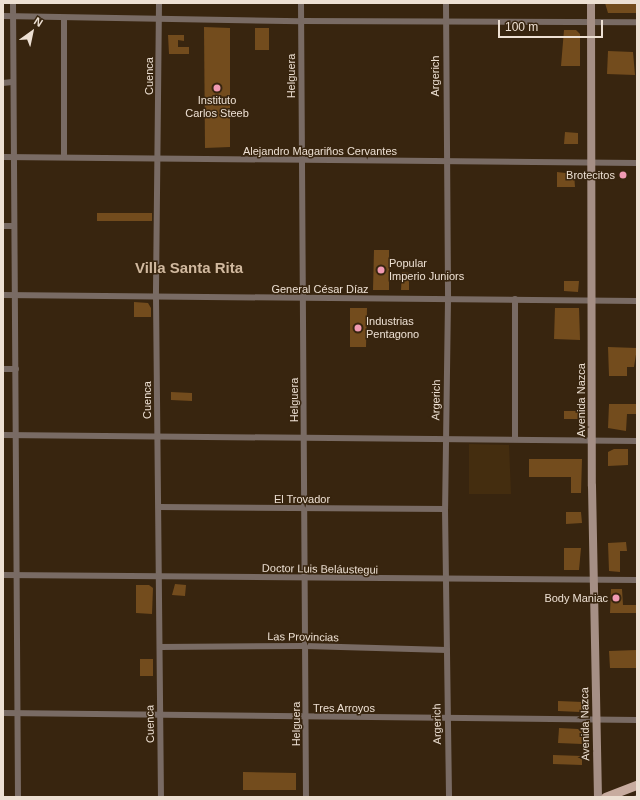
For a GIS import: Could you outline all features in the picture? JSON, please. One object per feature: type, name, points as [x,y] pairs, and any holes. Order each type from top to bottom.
[{"type":"main road","name":"Avenida Nazca","points":[[591,3],[592,440],[598,797]]},
{"type":"main road","points":[[605,797],[637,785]]},
{"type":"street","points":[[12,3],[13,226],[17,435],[18,797]]},
{"type":"street","name":"Cuenca","points":[[159,3],[159,159],[156,297],[161,797]]},
{"type":"street","name":"Helguera","points":[[301,3],[306,797]]},
{"type":"street","name":"Argerich","points":[[446,3],[445,161],[448,300],[445,509],[449,797]]},
{"type":"street","points":[[3,16],[301,21],[637,22]]},
{"type":"street","points":[[64,18],[64,156]]},
{"type":"street","points":[[3,83],[12,82]]},
{"type":"street","name":"Alejandro Magariños Cervantes","points":[[3,157],[64,156],[302,161],[637,163]]},
{"type":"street","points":[[3,226],[13,226]]},
{"type":"street","name":"General César Díaz","points":[[3,295],[304,299],[515,299],[637,302]]},
{"type":"street","points":[[515,299],[515,439]]},
{"type":"street","points":[[3,369],[16,369]]},
{"type":"street","points":[[3,435],[637,441]]},
{"type":"street","name":"El Trovador","points":[[159,507],[304,510],[445,509]]},
{"type":"street","name":"Doctor Luis Beláustegui","points":[[3,575],[305,579],[637,580]]},
{"type":"street","name":"Las Provincias","points":[[160,647],[305,646],[447,650]]},
{"type":"street","name":"Tres Arroyos","points":[[3,713],[306,718],[447,718],[596,721],[637,720]]},
{"type":"shaded area","points":[[469,444],[509,445],[511,494],[469,494]]},
{"type":"building","points":[[605,3],[637,3],[637,13],[608,13]]},
{"type":"building","name":"Instituto Carlos Steeb","points":[[204,27],[230,28],[230,147],[205,148]]},
{"type":"building","points":[[255,28],[269,28],[269,50],[255,50]]},
{"type":"building","points":[[564,30],[576,30],[580,34],[580,66],[561,66]]},
{"type":"building","points":[[168,35],[184,35],[184,41],[178,40],[178,47],[189,47],[189,54],[169,54]]},
{"type":"building","points":[[608,51],[633,52],[635,75],[607,74]]},
{"type":"building","points":[[565,132],[578,133],[578,144],[564,144]]},
{"type":"building","points":[[557,172],[574,174],[575,187],[557,187]]},
{"type":"building","points":[[97,213],[152,213],[152,221],[97,221]]},
{"type":"building","name":"Popular Imperio Juniors","points":[[374,250],[389,250],[389,290],[373,290]]},
{"type":"building","points":[[402,272],[409,273],[409,290],[401,290]]},
{"type":"building","points":[[564,281],[579,281],[578,292],[564,291]]},
{"type":"building","points":[[134,302],[148,303],[151,308],[151,317],[134,317]]},
{"type":"building","name":"Industrias Pentagono","points":[[350,308],[367,308],[366,347],[350,347]]},
{"type":"building","points":[[555,308],[579,308],[580,340],[554,339]]},
{"type":"building","points":[[608,347],[637,348],[634,367],[627,367],[627,376],[609,376]]},
{"type":"building","points":[[171,392],[192,393],[192,401],[171,400]]},
{"type":"building","points":[[609,404],[636,404],[636,414],[627,414],[626,431],[608,428]]},
{"type":"building","points":[[564,411],[582,411],[581,419],[564,419]]},
{"type":"building","points":[[614,449],[628,449],[628,465],[608,466],[608,452]]},
{"type":"building","points":[[529,459],[582,459],[581,493],[571,493],[571,477],[529,477]]},
{"type":"building","points":[[566,512],[581,512],[582,523],[566,524]]},
{"type":"building","points":[[626,542],[627,551],[620,551],[620,572],[609,571],[608,543]]},
{"type":"building","points":[[564,548],[581,548],[579,570],[564,570]]},
{"type":"building","points":[[175,584],[186,585],[185,596],[172,595]]},
{"type":"building","points":[[136,585],[149,585],[153,588],[152,614],[136,613]]},
{"type":"building","points":[[611,589],[622,589],[623,605],[637,605],[637,613],[610,613]]},
{"type":"building","points":[[637,650],[637,668],[610,668],[609,651]]},
{"type":"building","points":[[140,659],[153,659],[153,676],[140,676]]},
{"type":"building","points":[[558,701],[583,702],[582,710],[580,712],[558,711]]},
{"type":"building","points":[[559,728],[578,729],[582,733],[582,744],[558,743]]},
{"type":"building","points":[[553,755],[582,756],[582,765],[553,764]]},
{"type":"building","points":[[243,772],[296,773],[296,790],[243,790]]},
{"type":"place","name":"Instituto Carlos Steeb","points":[[217,88]]},
{"type":"place","name":"Brotecitos","points":[[623,175]]},
{"type":"place","name":"Popular Imperio Juniors","points":[[381,270]]},
{"type":"place","name":"Industrias Pentagono","points":[[358,328]]},
{"type":"place","name":"Body Maniac","points":[[616,598]]},
{"type":"district","name":"Villa Santa Rita","points":[[189,268]]}]
